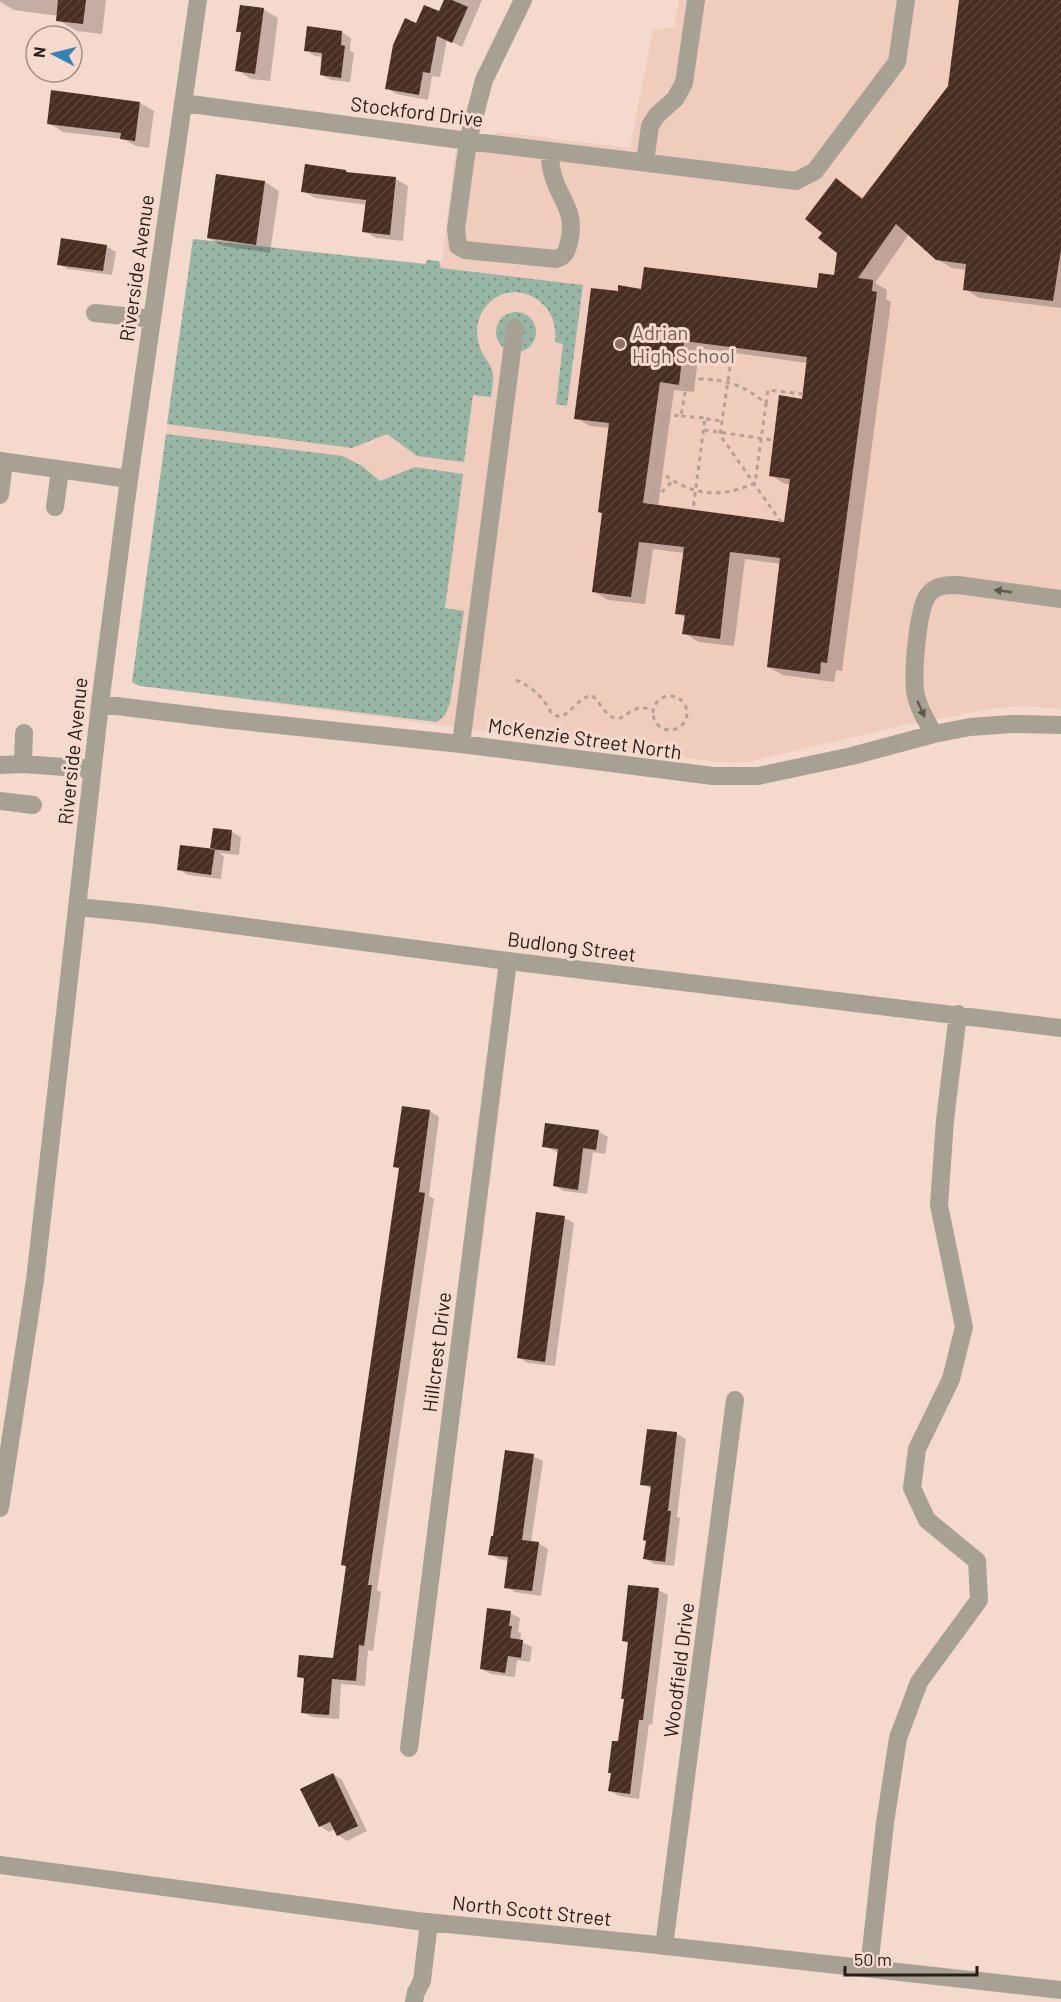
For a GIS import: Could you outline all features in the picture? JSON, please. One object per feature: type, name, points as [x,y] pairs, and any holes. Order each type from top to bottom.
[{"type":"street","name":"Riverside Avenue","points":[[0,1508],[35,1280],[99,704],[198,0]]},
{"type":"street","points":[[523,0],[484,80],[468,141],[456,229],[458,246],[476,251],[560,258],[567,250],[572,220],[569,209],[554,181],[549,151]]},
{"type":"street","points":[[645,162],[650,126],[657,115],[675,99],[684,83],[696,0]]},
{"type":"street","name":"Stockford Drive","points":[[183,103],[796,181],[815,171],[897,62],[906,0]]},
{"type":"street","points":[[95,313],[152,320]]},
{"type":"street","points":[[461,744],[515,328]]},
{"type":"street","points":[[0,495],[2,462],[129,479]]},
{"type":"street","points":[[55,507],[60,470]]},
{"type":"street","points":[[934,734],[921,712],[913,675],[927,595],[945,585],[958,585],[1061,599]]},
{"type":"street","name":"McKenzie Street North","points":[[99,704],[461,744],[713,776],[758,776],[852,756],[934,734],[970,728],[1012,724],[1061,725]]},
{"type":"street","points":[[23,764],[24,733]]},
{"type":"street","points":[[0,765],[23,764],[92,769]]},
{"type":"street","points":[[0,801],[33,805]]},
{"type":"street","name":"Budlong Street","points":[[78,907],[1061,1028]]},
{"type":"street","name":"Hillcrest Drive","points":[[409,1748],[508,961]]},
{"type":"street","points":[[869,1968],[885,1823],[898,1738],[919,1682],[979,1600],[977,1561],[927,1520],[912,1488],[918,1449],[951,1379],[964,1327],[939,1205],[945,1120],[958,1014]]},
{"type":"street","name":"Woodfield Drive","points":[[664,1946],[735,1400]]},
{"type":"street","name":"North Scott Street","points":[[0,1865],[423,1922],[1061,1990]]},
{"type":"street","points":[[415,1997],[422,1981],[423,1922]]},
{"type":"path","points":[[730,367],[720,435],[781,522]]},
{"type":"path","points":[[681,416],[687,381],[716,379],[728,381],[755,394],[766,404]]},
{"type":"path","points":[[755,483],[768,390],[802,394]]},
{"type":"path","points":[[722,420],[665,414],[656,468],[672,481],[696,491],[711,494],[740,490],[755,483]]},
{"type":"path","points":[[693,510],[705,418]]},
{"type":"path","points":[[704,430],[773,440]]},
{"type":"path","points":[[644,495],[655,495],[665,491],[672,481]]},
{"type":"path","points":[[516,680],[532,688],[545,700],[552,714],[560,717],[567,714],[583,697],[591,695],[598,700],[608,714],[615,718],[623,717],[634,708],[643,707],[654,710]]},
{"type":"path","points":[[670,696],[676,697],[684,704],[687,715],[678,728],[668,729],[658,725],[654,710],[659,700],[670,696]]},
{"type":"shaded area","name":"Adrian High School","points":[[679,0],[1061,0],[1061,709],[1022,706],[996,708],[900,726],[743,763],[717,762],[135,685],[132,682],[193,239],[426,264],[442,262],[455,153],[500,132],[630,148],[653,30],[674,27]]},
{"type":"green space","points":[[193,239],[425,264],[427,260],[439,261],[441,268],[583,285],[567,406],[556,404],[563,344],[555,342],[554,325],[549,312],[540,301],[515,292],[502,294],[490,301],[479,319],[478,339],[492,368],[493,383],[491,397],[473,395],[464,462],[417,456],[387,434],[352,448],[167,424]]},
{"type":"green space","points":[[516,312],[524,313],[530,318],[535,324],[535,340],[530,346],[524,351],[516,352],[508,351],[502,346],[497,340],[496,332],[497,324],[502,318],[508,313]]},
{"type":"green space","points":[[166,434],[343,456],[362,466],[380,481],[415,467],[463,474],[445,608],[464,611],[450,703],[445,715],[437,722],[140,686],[132,682]]},
{"type":"building","points":[[58,0],[86,0],[83,24],[56,21]]},
{"type":"building","points":[[444,0],[452,0],[468,7],[452,43],[437,36],[430,73],[423,72],[419,95],[385,89],[393,45],[405,18],[416,23],[424,5],[439,11]]},
{"type":"building","points":[[959,0],[1061,0],[1061,250],[1053,301],[963,290],[966,264],[936,260],[896,224],[858,278],[873,280],[872,291],[877,292],[827,663],[821,662],[820,674],[767,667],[780,558],[730,552],[720,639],[682,634],[685,615],[675,614],[684,547],[639,542],[631,597],[592,592],[602,513],[598,512],[609,423],[574,419],[591,288],[618,291],[618,285],[641,289],[644,267],[817,288],[819,273],[834,275],[837,253],[818,238],[822,233],[805,219],[836,178],[862,199],[948,86]],"holes":[[[684,341],[807,357],[802,399],[779,395],[769,476],[790,479],[784,522],[643,503],[660,382],[679,385]]]},
{"type":"building","points":[[240,5],[264,8],[255,74],[235,71],[241,32],[236,32]]},
{"type":"building","points":[[307,26],[342,31],[341,45],[345,46],[341,78],[320,75],[322,53],[304,51]]},
{"type":"building","points":[[51,90],[140,102],[135,141],[120,139],[121,133],[47,124]]},
{"type":"building","points":[[305,164],[346,170],[346,172],[396,177],[390,235],[362,232],[366,200],[301,192]]},
{"type":"building","points":[[216,174],[265,181],[256,245],[207,238]]},
{"type":"building","points":[[61,238],[107,245],[103,271],[57,265]]},
{"type":"building","points":[[213,828],[232,830],[230,851],[210,849]]},
{"type":"building","points":[[180,845],[215,849],[211,875],[177,870]]},
{"type":"building","points":[[402,1106],[430,1110],[419,1192],[425,1193],[368,1585],[372,1585],[364,1646],[359,1645],[356,1681],[332,1679],[329,1715],[301,1713],[304,1678],[297,1677],[299,1655],[333,1658],[346,1566],[341,1565],[399,1168],[393,1167]]},
{"type":"building","points":[[545,1123],[599,1130],[596,1150],[583,1148],[578,1190],[553,1186],[558,1149],[542,1147]]},
{"type":"building","points":[[536,1212],[565,1216],[545,1362],[517,1358]]},
{"type":"building","points":[[647,1429],[677,1432],[665,1562],[643,1559],[646,1541],[643,1540],[651,1486],[640,1485]]},
{"type":"building","points":[[505,1450],[534,1454],[522,1540],[539,1542],[532,1591],[504,1588],[508,1557],[488,1555],[491,1536],[493,1536]]},
{"type":"building","points":[[628,1585],[659,1588],[643,1720],[639,1720],[630,1794],[608,1791],[612,1741],[618,1741],[624,1699],[621,1699],[628,1642],[622,1641]]},
{"type":"building","points":[[487,1608],[511,1611],[510,1638],[523,1640],[521,1658],[508,1656],[505,1673],[480,1669]]},
{"type":"building","points":[[333,1773],[358,1826],[337,1836],[330,1822],[319,1827],[300,1789]]},
{"type":"place","name":"Adrian High School","points":[[620,344]]}]
